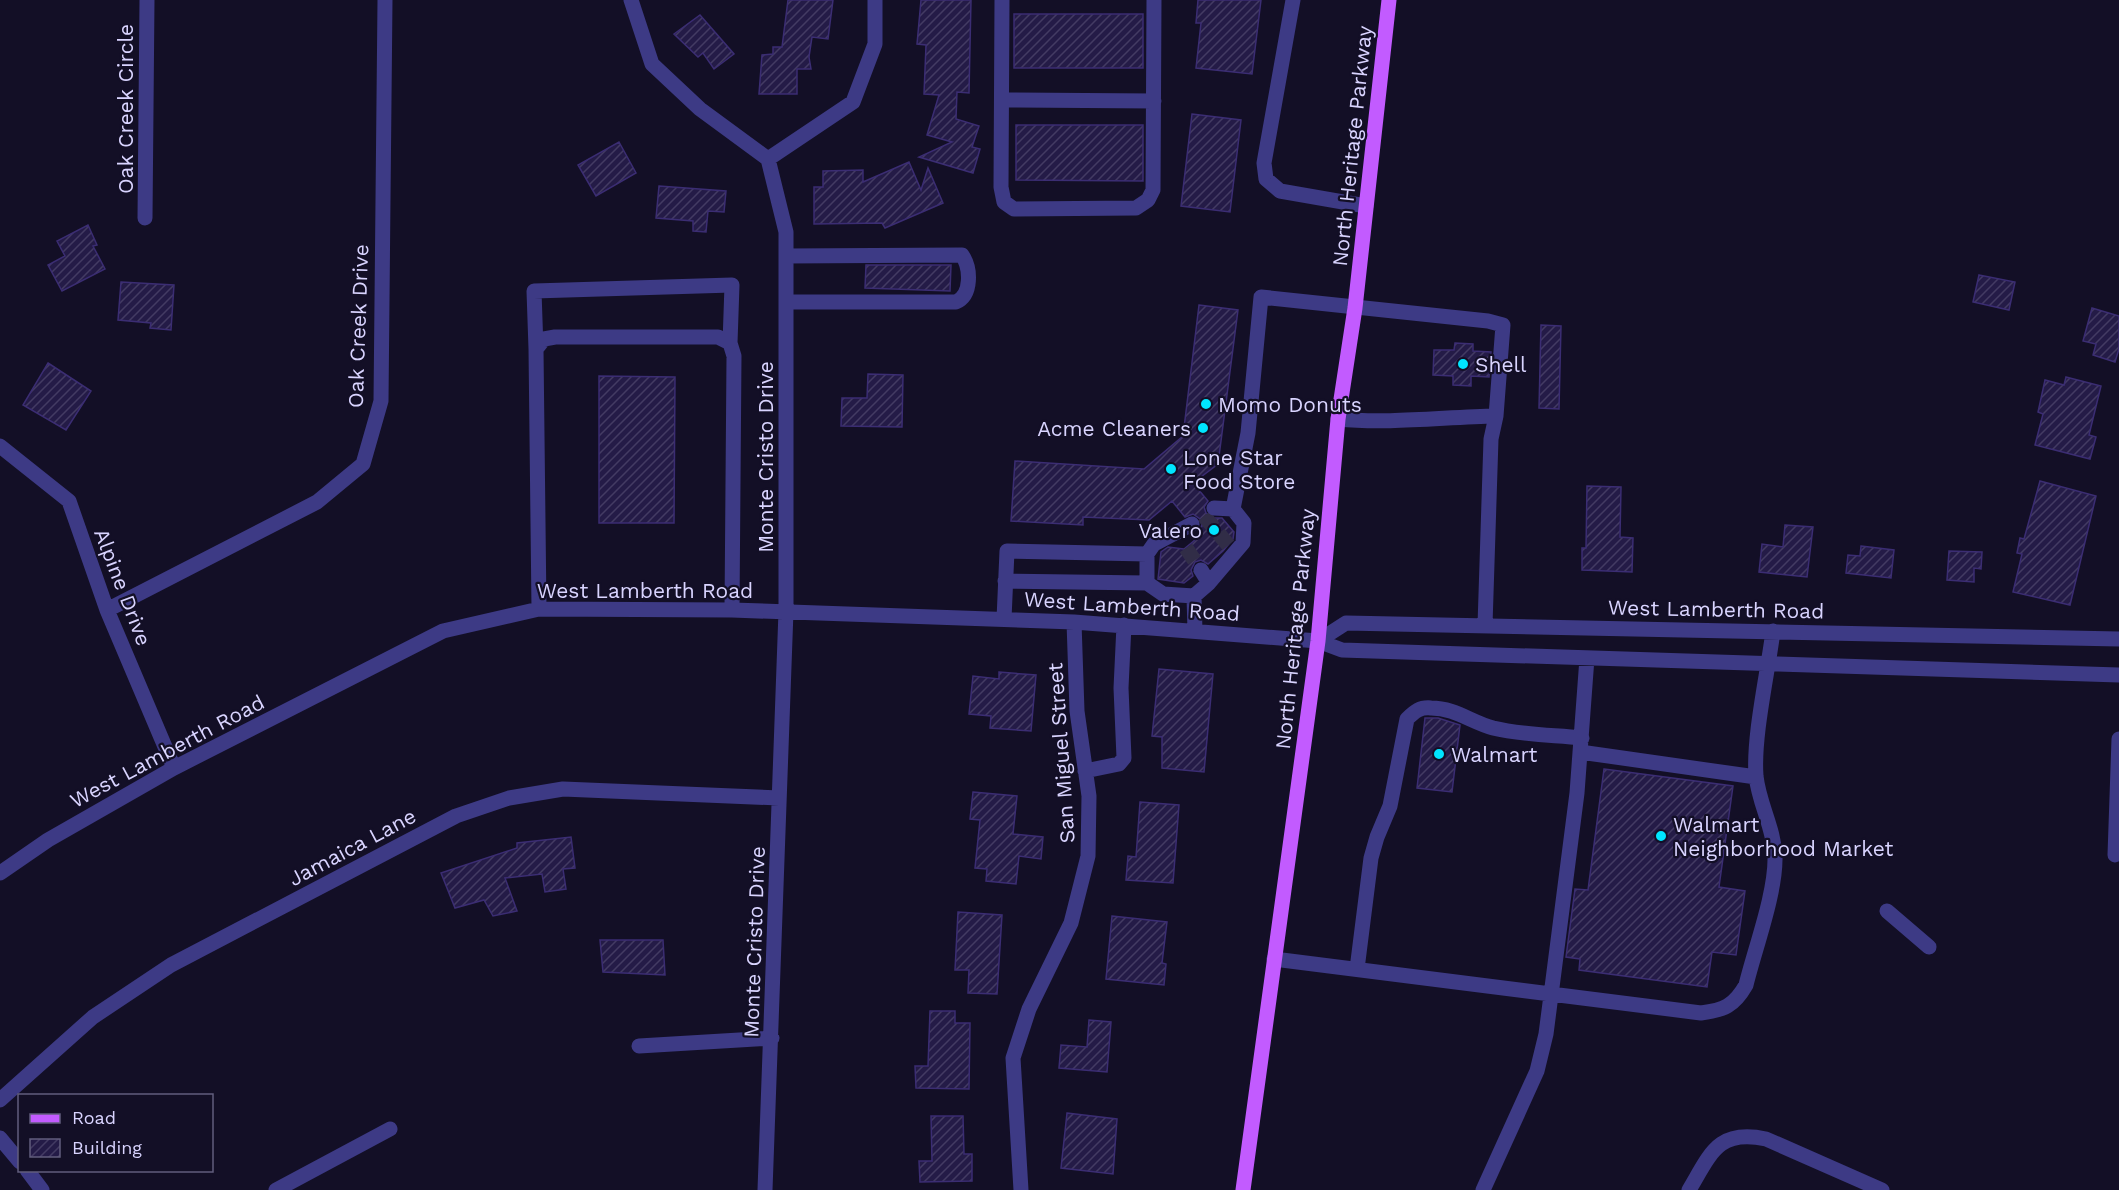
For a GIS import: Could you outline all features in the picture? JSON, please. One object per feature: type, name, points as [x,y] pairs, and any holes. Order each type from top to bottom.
[{"type":"main road","name":"North Heritage Parkway","points":[[1243,1190],[1318,641],[1338,419],[1355,308],[1389,0]]},
{"type":"street","name":"Oak Creek Circle","points":[[145,218],[147,0]]},
{"type":"street","name":"Oak Creek Drive","points":[[107,610],[317,502],[363,464],[381,401],[385,0]]},
{"type":"street","points":[[631,0],[652,64],[700,109],[768,159],[853,102],[875,44],[875,0]]},
{"type":"street","points":[[1002,0],[1001,187],[1004,202],[1014,209],[1136,208],[1148,201],[1154,190],[1154,0]]},
{"type":"street","points":[[1293,0],[1264,163],[1266,179],[1280,191],[1366,206]]},
{"type":"street","points":[[1002,100],[1154,101]]},
{"type":"street","name":"Monte Cristo Drive","points":[[765,1190],[786,611],[786,232],[768,159]]},
{"type":"street","points":[[786,256],[962,255],[967,262],[968,291],[964,298],[956,302],[786,302]]},
{"type":"street","points":[[540,609],[534,291],[732,285],[730,343],[734,356],[732,610]]},
{"type":"street","points":[[1233,509],[1248,433],[1261,297],[1488,321],[1503,325],[1496,416],[1491,439],[1485,625]]},
{"type":"street","points":[[536,349],[544,339],[555,337],[718,338],[730,343]]},
{"type":"street","points":[[1338,419],[1375,423],[1407,418],[1496,416]]},
{"type":"street","name":"Alpine Drive","points":[[0,446],[69,501],[107,610],[174,768]]},
{"type":"street","points":[[1005,581],[1147,583],[1163,594],[1194,596],[1209,583],[1232,549],[1243,543],[1244,523],[1233,509],[1214,508]]},
{"type":"street","points":[[1147,583],[1147,554],[1154,544],[1176,535],[1192,524]]},
{"type":"street","points":[[1176,535],[1186,548]]},
{"type":"street","points":[[1004,619],[1007,551],[1147,554]]},
{"type":"street","points":[[1201,570],[1209,583]]},
{"type":"street","points":[[1194,596],[1195,631]]},
{"type":"street","name":"West Lamberth Road","points":[[0,873],[48,840],[174,768],[442,631],[540,609],[786,611],[1074,621],[1318,641],[1342,650],[2119,675]]},
{"type":"street","name":"San Miguel Street","points":[[1021,1190],[1013,1058],[1029,1009],[1071,922],[1088,856],[1089,796],[1077,711],[1074,621]]},
{"type":"street","name":"West Lamberth Road","points":[[1318,641],[1346,623],[2119,639]]},
{"type":"street","points":[[1085,771],[1119,764],[1124,758],[1121,688],[1124,626]]},
{"type":"street","points":[[1274,958],[1701,1013],[1722,1011],[1736,1002],[1746,985],[1775,857],[1772,831],[1756,777],[1756,754],[1773,631]]},
{"type":"street","points":[[1484,1190],[1537,1071],[1551,993],[1581,745],[1587,658]]},
{"type":"street","points":[[1357,969],[1371,858],[1390,806],[1407,719],[1416,709],[1431,708],[1464,714],[1502,730],[1756,777]]},
{"type":"street","points":[[2115,855],[2119,739]]},
{"type":"street","name":"Jamaica Lane","points":[[0,1100],[93,1017],[171,965],[456,816],[509,798],[564,789],[779,798]]},
{"type":"street","points":[[1887,911],[1929,947]]},
{"type":"street","points":[[639,1046],[772,1038]]},
{"type":"street","points":[[276,1190],[390,1129]]},
{"type":"street","points":[[1689,1190],[1720,1143],[1730,1137],[1747,1135],[1766,1139],[1882,1190]]},
{"type":"street","points":[[0,1138],[18,1160]]},
{"type":"street","points":[[28,1172],[42,1190]]},
{"type":"building","points":[[788,0],[833,0],[828,39],[812,37],[809,57],[811,69],[797,69],[797,94],[759,94],[762,55],[773,54],[773,47],[782,47]]},
{"type":"building","points":[[921,0],[971,0],[969,93],[957,92],[956,119],[979,126],[972,147],[980,149],[973,173],[919,157],[952,142],[927,135],[939,95],[924,94],[926,45],[917,44]]},
{"type":"building","points":[[1198,0],[1261,0],[1252,74],[1196,68],[1201,23],[1196,23]]},
{"type":"building","points":[[1014,14],[1143,14],[1143,68],[1014,68]]},
{"type":"building","points":[[700,15],[734,54],[714,69],[703,53],[698,57],[674,34]]},
{"type":"building","points":[[1192,114],[1241,120],[1230,212],[1181,206]]},
{"type":"building","points":[[1016,125],[1143,125],[1143,181],[1016,180]]},
{"type":"building","points":[[619,142],[636,173],[596,196],[578,165]]},
{"type":"building","points":[[909,162],[921,190],[928,168],[943,203],[885,228],[882,223],[814,224],[814,187],[823,187],[823,171],[863,170],[863,182]]},
{"type":"building","points":[[659,186],[726,191],[724,212],[708,211],[706,232],[693,231],[693,221],[656,218]]},
{"type":"building","points":[[88,225],[97,245],[93,246],[105,269],[62,291],[48,265],[65,256],[57,241]]},
{"type":"building","points":[[866,265],[951,265],[950,291],[865,288]]},
{"type":"building","points":[[1979,275],[2015,282],[2009,310],[1973,302]]},
{"type":"building","points":[[121,282],[174,285],[171,330],[150,328],[151,323],[118,320]]},
{"type":"building","points":[[1199,305],[1238,310],[1218,464],[1193,483],[1208,501],[1204,507],[1206,513],[1213,518],[1222,518],[1234,532],[1233,539],[1223,551],[1208,564],[1201,560],[1195,562],[1191,570],[1193,576],[1184,583],[1158,579],[1161,552],[1168,547],[1184,549],[1201,535],[1198,532],[1202,525],[1200,519],[1193,514],[1185,517],[1172,501],[1149,520],[1083,517],[1083,525],[1011,521],[1015,461],[1144,469],[1183,436]]},
{"type":"building","points":[[2092,308],[2119,316],[2119,349],[2115,362],[2093,355],[2096,344],[2083,341]]},
{"type":"building","points":[[1541,325],[1561,326],[1559,409],[1539,408]]},
{"type":"building","name":"Shell","points":[[1455,343],[1473,344],[1473,351],[1491,352],[1489,377],[1471,376],[1471,386],[1453,385],[1453,376],[1433,375],[1434,350],[1454,350]]},
{"type":"building","points":[[48,363],[91,391],[66,430],[23,405]]},
{"type":"building","points":[[868,374],[903,375],[902,427],[841,426],[842,398],[867,398]]},
{"type":"building","points":[[599,376],[675,377],[674,523],[599,523]]},
{"type":"building","points":[[2066,377],[2101,386],[2089,435],[2096,437],[2090,459],[2035,445],[2043,414],[2038,412],[2045,380],[2064,385]]},
{"type":"building","points":[[2040,481],[2096,496],[2070,605],[2013,592],[2022,554],[2017,553],[2020,538],[2024,539]]},
{"type":"building","points":[[1587,486],[1621,487],[1620,537],[1633,538],[1632,572],[1582,570],[1582,548],[1586,548]]},
{"type":"building","points":[[1785,525],[1813,527],[1807,577],[1759,572],[1762,544],[1783,547]]},
{"type":"building","points":[[1861,546],[1894,550],[1891,578],[1846,573],[1848,555],[1860,556]]},
{"type":"building","points":[[1949,551],[1982,552],[1981,569],[1974,568],[1974,582],[1947,580]]},
{"type":"building","points":[[1159,669],[1213,674],[1204,772],[1162,768],[1162,737],[1152,736]]},
{"type":"building","points":[[999,672],[1036,675],[1031,731],[990,728],[991,716],[969,714],[973,676],[999,679]]},
{"type":"building","name":"Walmart","points":[[1425,718],[1438,718],[1460,725],[1452,792],[1417,788]]},
{"type":"building","name":"Walmart Neighborhood Market","points":[[1604,769],[1733,786],[1719,887],[1745,891],[1736,955],[1712,952],[1707,987],[1579,970],[1580,959],[1566,957],[1575,889],[1588,890]]},
{"type":"building","points":[[973,792],[1017,796],[1013,834],[1043,837],[1041,859],[1019,856],[1016,884],[986,881],[987,869],[975,868],[980,820],[970,819]]},
{"type":"building","points":[[1140,802],[1179,805],[1173,883],[1126,880],[1128,856],[1136,857]]},
{"type":"building","points":[[571,837],[575,868],[563,869],[566,889],[545,892],[542,874],[505,878],[517,911],[493,916],[484,900],[455,908],[441,873],[517,848],[517,843]]},
{"type":"building","points":[[958,912],[1002,915],[997,994],[968,993],[969,970],[955,970]]},
{"type":"building","points":[[1112,916],[1167,922],[1162,963],[1166,964],[1164,985],[1106,979]]},
{"type":"building","points":[[600,940],[663,940],[665,975],[603,972]]},
{"type":"building","points":[[930,1011],[955,1011],[955,1023],[970,1023],[969,1089],[916,1088],[915,1066],[928,1066]]},
{"type":"building","points":[[1089,1020],[1111,1022],[1107,1072],[1059,1068],[1061,1045],[1087,1047]]},
{"type":"building","points":[[1067,1113],[1117,1119],[1113,1174],[1061,1168]]},
{"type":"building","points":[[931,1116],[963,1116],[964,1154],[972,1154],[972,1181],[920,1182],[919,1161],[932,1161]]},
{"type":"tunnel","points":[[1204,516],[1229,546]]},
{"type":"tunnel","points":[[1186,548],[1201,570]]},
{"type":"place","name":"Shell","points":[[1463,364]]},
{"type":"place","name":"Momo Donuts","points":[[1206,404]]},
{"type":"place","name":"Acme Cleaners","points":[[1203,428]]},
{"type":"place","name":"Lone Star Food Store","points":[[1171,469]]},
{"type":"place","name":"Valero","points":[[1214,530]]},
{"type":"place","name":"Walmart","points":[[1439,754]]},
{"type":"place","name":"Walmart Neighborhood Market","points":[[1661,836]]}]
